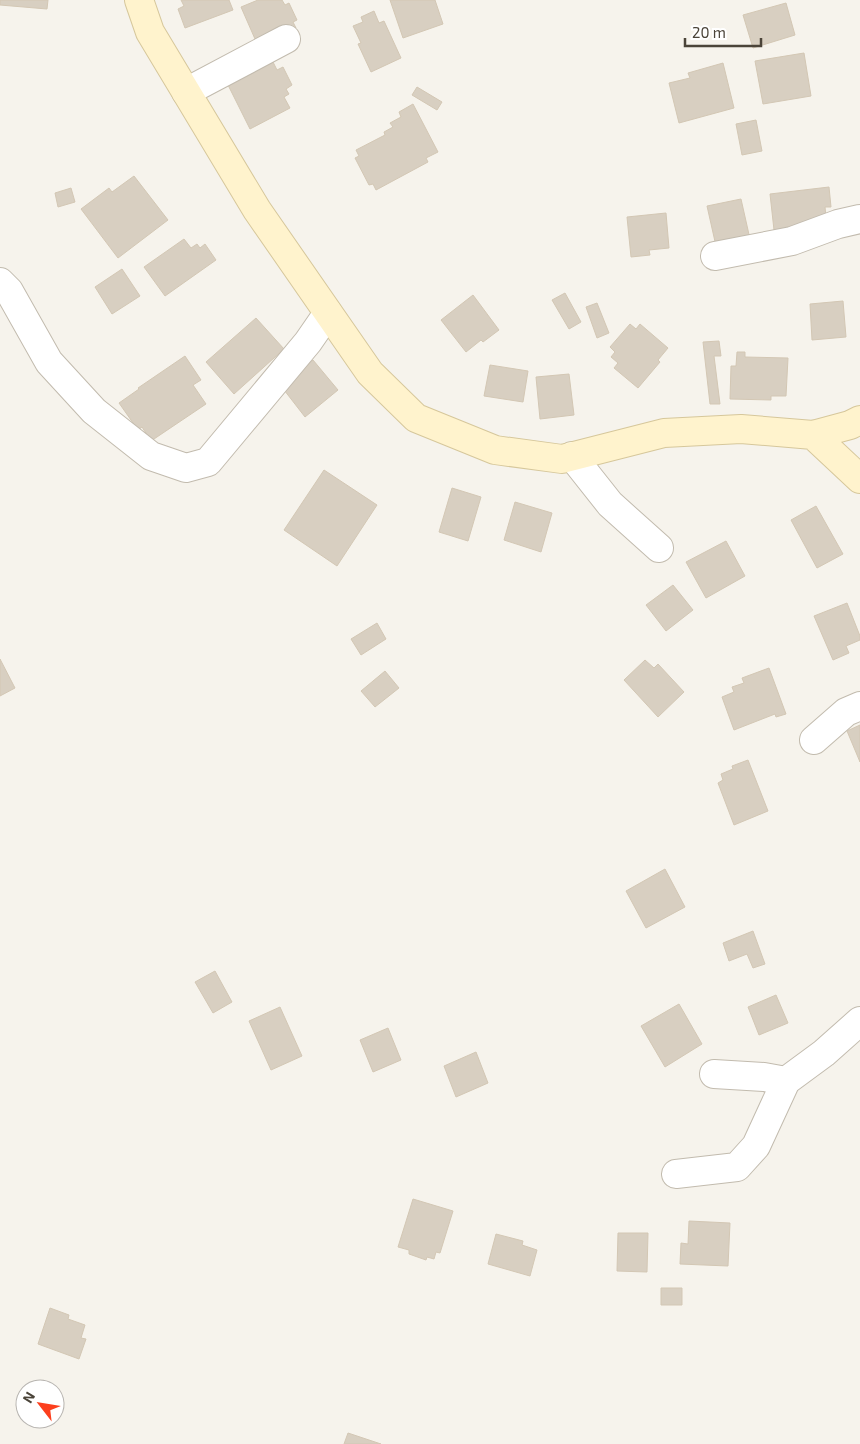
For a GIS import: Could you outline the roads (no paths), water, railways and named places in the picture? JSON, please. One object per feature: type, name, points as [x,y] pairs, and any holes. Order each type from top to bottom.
[{"type":"street","points":[[138,0],[150,32],[257,210],[370,373],[416,418],[495,450],[562,459],[664,433],[741,429],[813,436],[850,425],[860,420]]},
{"type":"street","points":[[186,92],[286,39]]},
{"type":"street","points":[[715,256],[792,240],[838,224],[860,219]]},
{"type":"street","points":[[0,282],[9,291],[49,362],[94,411],[151,456],[186,468],[208,462],[308,342],[328,313]]},
{"type":"street","points":[[813,436],[860,479]]},
{"type":"street","points":[[572,456],[610,504],[659,548]]},
{"type":"street","points":[[814,740],[846,712],[860,706]]},
{"type":"street","points":[[676,1174],[737,1167],[756,1146],[786,1081],[824,1053],[860,1021]]},
{"type":"street","points":[[714,1074],[764,1077],[786,1081]]}]
